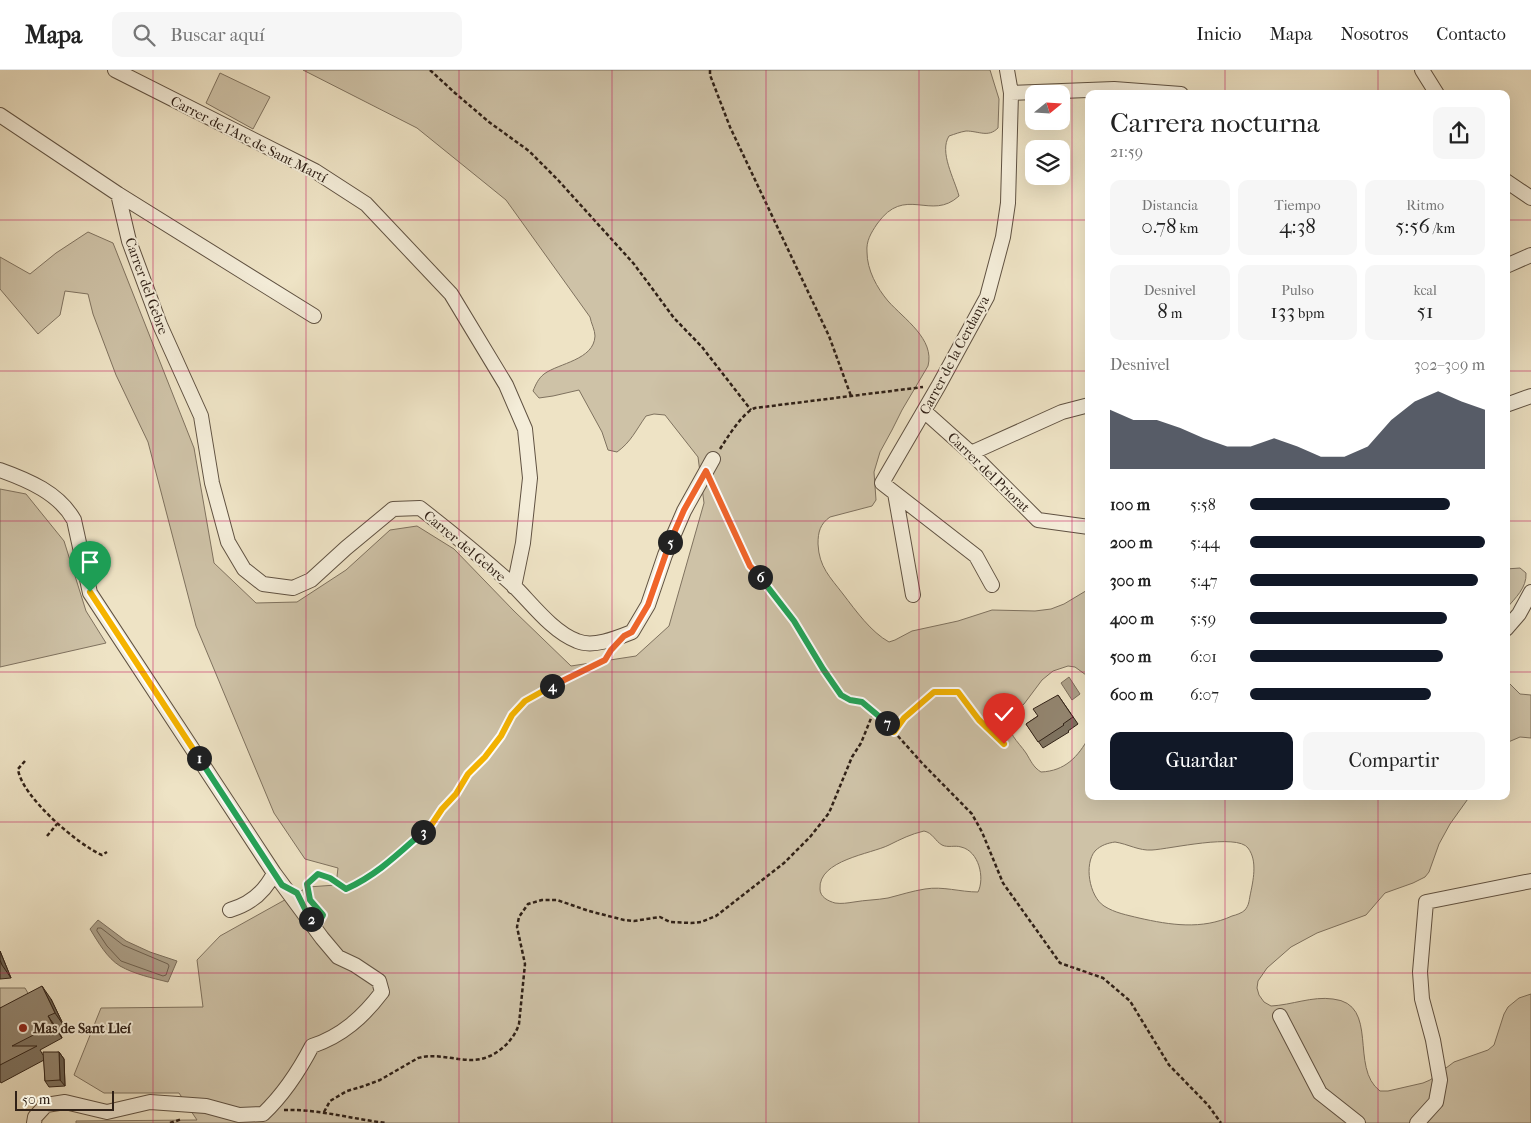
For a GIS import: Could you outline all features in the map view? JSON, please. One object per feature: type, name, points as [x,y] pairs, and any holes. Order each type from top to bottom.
[{"type":"street","name":"Carrer de l'Arc de Sant Martí","points":[[114,70],[315,171],[366,204],[451,294],[506,385],[525,429],[530,478],[523,543],[514,587]]},
{"type":"street","name":"Carrer de la Cerdanya","points":[[895,493],[882,483],[987,297],[1003,237],[1008,204],[1011,93],[1007,70]]},
{"type":"street","points":[[1422,70],[1434,90]]},
{"type":"street","points":[[1011,93],[1085,90]]},
{"type":"street","points":[[1088,90],[1127,90]]},
{"type":"street","points":[[0,115],[118,194],[314,316]]},
{"type":"street","points":[[1510,184],[1531,198]]},
{"type":"street","name":"Carrer del Gebre","points":[[118,194],[129,242],[157,316],[201,416],[212,483],[228,542],[244,569],[263,584],[293,588],[311,580],[393,509],[420,508],[514,587],[550,624],[578,642],[603,643],[624,636]]},
{"type":"street","points":[[1510,264],[1531,255]]},
{"type":"street","points":[[1510,404],[1531,396]]},
{"type":"street","points":[[972,453],[1062,412],[1085,406]]},
{"type":"street","name":"Carrer del Priorat","points":[[924,411],[972,453],[1038,520],[1085,526]]},
{"type":"street","points":[[624,636],[632,632],[648,605],[664,555],[684,510],[713,459]]},
{"type":"street","points":[[0,470],[27,480],[57,499],[68,510],[74,520],[90,592],[274,873],[338,957],[355,965],[379,981],[382,992],[368,1010],[345,1030],[328,1041],[312,1046],[300,1069],[277,1101],[264,1113],[239,1115],[206,1106],[150,1102],[107,1112],[65,1102],[46,1105],[35,1117],[34,1123]]},
{"type":"street","points":[[895,493],[976,556],[992,585]]},
{"type":"street","points":[[895,493],[913,595]]},
{"type":"street","points":[[1510,624],[1519,614],[1531,592]]},
{"type":"street","points":[[230,910],[244,906],[263,891],[274,873]]},
{"type":"street","points":[[1417,1123],[1436,1102],[1440,1080],[1433,1040],[1422,999],[1420,972],[1426,902],[1531,881]]},
{"type":"street","points":[[1280,1016],[1320,1093],[1358,1123]]},
{"type":"path","points":[[430,70],[476,110],[529,151],[558,180],[634,264],[674,318],[702,347],[751,410]]},
{"type":"path","points":[[710,70],[710,75],[730,127],[829,336],[851,396]]},
{"type":"path","points":[[713,459],[751,410],[778,404],[939,385]]},
{"type":"path","points":[[706,471],[750,566],[794,621],[841,695],[850,700],[862,702],[874,711],[972,814],[982,832],[1003,883],[1060,963],[1104,978],[1130,1001],[1169,1065],[1208,1105],[1221,1123]]},
{"type":"path","points":[[310,900],[307,884],[318,874],[330,878],[346,889],[362,882],[398,856],[432,824],[442,809],[456,794],[468,774],[485,757],[501,736],[512,715],[525,701],[560,681],[605,660],[611,650],[624,636]]},
{"type":"path","points":[[894,732],[904,718],[934,692],[958,692],[979,720],[1004,744]]},
{"type":"path","points":[[324,1112],[330,1101],[347,1091],[380,1080],[418,1058],[440,1056],[473,1060],[494,1053],[509,1042],[516,1033],[519,1024],[525,964],[517,927],[519,917],[528,904],[542,900],[557,900],[589,911],[634,921],[660,918],[670,922],[691,923],[701,922],[716,916],[784,863],[810,837],[829,813],[852,757],[861,743],[874,711]]},
{"type":"path","points":[[26,760],[18,769],[26,789],[58,824],[92,851],[102,856],[107,852]]},
{"type":"path","points":[[47,836],[58,824]]},
{"type":"path","points":[[264,1113],[272,1110],[300,1109],[386,1123]]},
{"type":"shaded area","points":[[303,70],[990,70],[999,99],[998,128],[991,133],[960,132],[949,136],[946,142],[946,157],[959,196],[949,203],[938,206],[908,204],[898,206],[887,212],[877,224],[868,241],[867,259],[873,278],[888,301],[910,322],[923,338],[929,356],[928,366],[880,452],[874,472],[876,500],[872,506],[830,517],[822,525],[818,544],[820,559],[823,565],[864,621],[889,642],[912,631],[958,621],[992,610],[1035,611],[1051,609],[1064,604],[1085,591],[1085,674],[1075,667],[1068,666],[1053,671],[1042,680],[1024,704],[1009,717],[1009,723],[1013,736],[1034,766],[1041,772],[1064,766],[1075,757],[1085,743],[1085,800],[1467,800],[1450,824],[1439,844],[1429,872],[1425,877],[1385,893],[1366,915],[1317,933],[1291,947],[1267,968],[1258,981],[1257,988],[1264,1002],[1271,1006],[1325,998],[1347,1003],[1356,1012],[1360,1024],[1366,1068],[1371,1081],[1380,1091],[1423,1083],[1454,1062],[1488,1050],[1494,1045],[1508,1007],[1519,998],[1531,994],[1531,1123],[76,1123],[76,1121],[197,1120],[179,1093],[104,1093],[74,1075],[101,1008],[203,1007],[197,960],[220,936],[308,887],[336,885],[338,868],[305,859],[274,813],[196,626],[148,442],[116,375],[93,314],[88,294],[65,291],[60,315],[38,334],[0,289],[0,257],[30,274],[56,253],[88,232],[113,243],[194,448],[214,563],[256,603],[297,602],[346,570],[390,530],[417,526],[454,549],[571,666],[636,656],[669,626],[704,503],[698,457],[665,415],[654,414],[646,416],[630,440],[617,452],[608,450],[602,432],[579,390],[539,398],[533,391],[544,374],[575,360],[589,351],[595,336],[590,317],[506,200],[417,128]],"holes":[[[924,831],[930,833],[942,845],[961,847],[972,854],[979,866],[981,880],[978,892],[932,888],[888,898],[842,903],[830,901],[821,894],[822,879],[827,871],[836,865],[910,835]],[[1115,842],[1147,850],[1218,842],[1241,844],[1248,848],[1254,865],[1249,901],[1245,910],[1221,920],[1198,925],[1186,925],[1121,914],[1104,906],[1095,895],[1090,880],[1089,871],[1092,857],[1097,849],[1105,845]]]},
{"type":"shaded area","points":[[220,73],[270,97],[253,129],[206,103]]},
{"type":"shaded area","points":[[0,489],[26,494],[64,541],[86,611],[106,643],[0,667]]},
{"type":"shaded area","points":[[1520,568],[1526,573],[1526,578],[1520,592],[1510,604],[1510,569]]},
{"type":"shaded area","points":[[1510,684],[1520,694],[1531,695],[1531,738],[1520,737],[1510,741]]},
{"type":"shaded area","points":[[0,988],[25,988],[36,1007],[0,1026]]},
{"type":"water","points":[[1069,677],[1080,694],[1072,700],[1061,683]]},
{"type":"water","points":[[98,920],[126,941],[177,961],[168,982],[137,974],[115,963],[90,929]]},
{"type":"building","points":[[1058,695],[1073,717],[1038,742],[1026,724],[1038,716],[1033,709]]},
{"type":"building","points":[[42,986],[55,1013],[48,1016],[53,1025],[12,1046],[37,1046],[0,1065],[0,1008]]},
{"type":"building","points":[[43,1052],[59,1052],[60,1080],[45,1081]]},
{"type":"place","name":"Mas de Sant Lleí","points":[[23,1028]]},
{"type":"route","points":[[90,592],[282,885],[297,893],[309,917],[318,924],[323,915],[310,900],[307,884],[318,874],[330,878],[346,889],[362,882],[398,856],[432,824],[442,809],[456,794],[468,774],[485,757],[501,736],[512,715],[525,701],[560,681],[605,660],[611,650],[624,636],[632,632],[648,605],[664,555],[684,510],[706,471],[750,566],[794,621],[841,695],[850,700],[862,702],[880,716],[894,732],[904,718],[934,692],[958,692],[979,720],[1004,744]]}]
